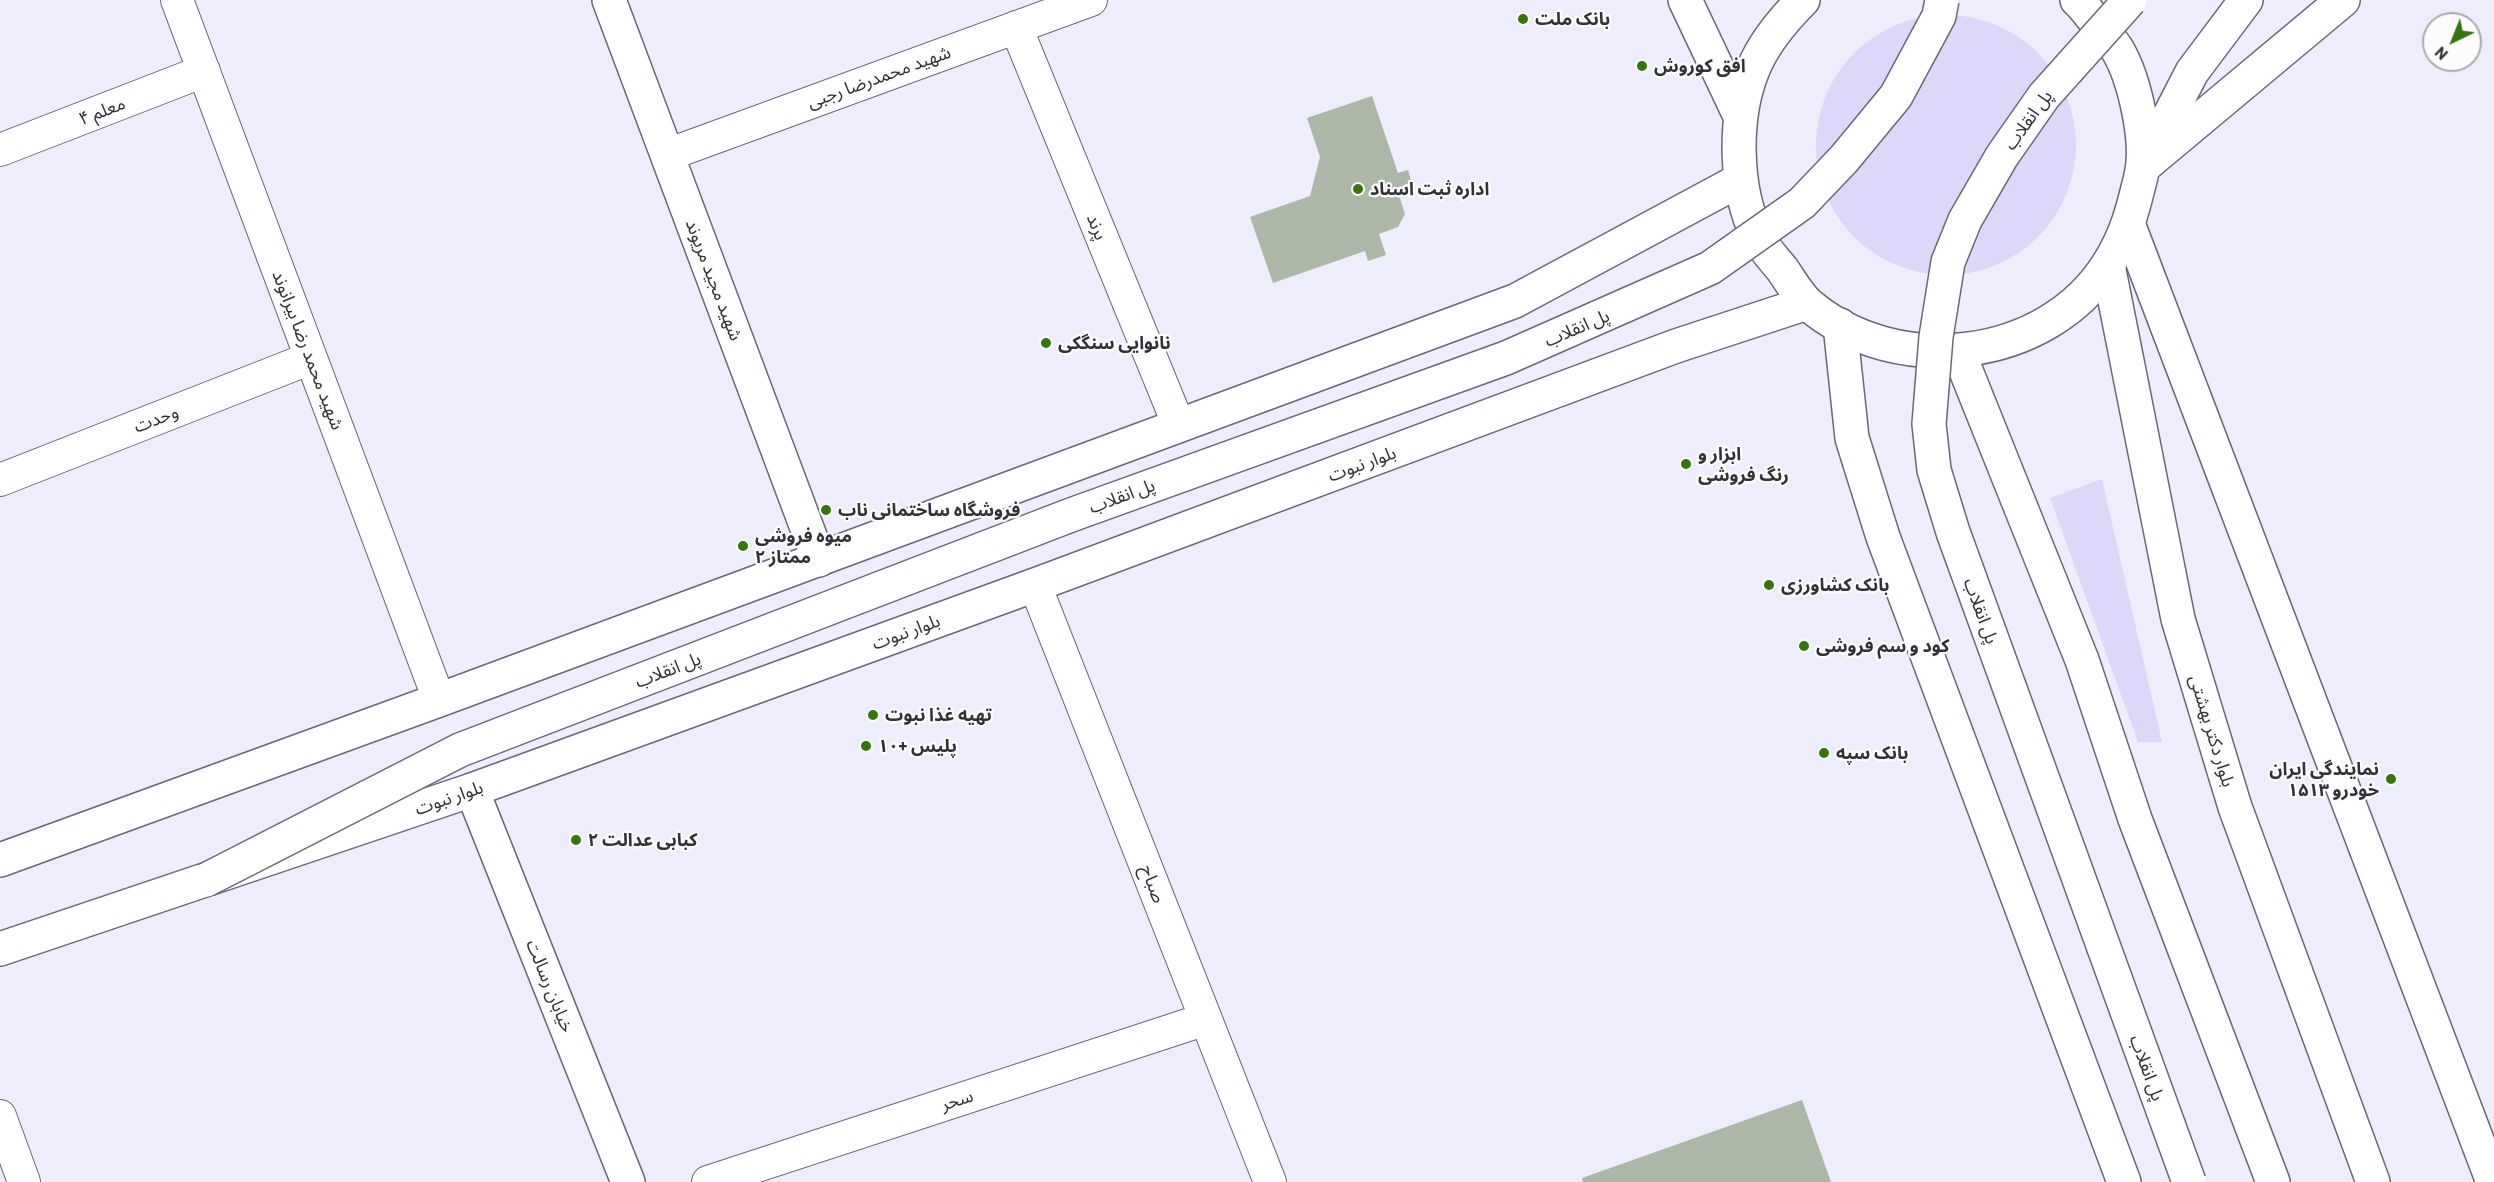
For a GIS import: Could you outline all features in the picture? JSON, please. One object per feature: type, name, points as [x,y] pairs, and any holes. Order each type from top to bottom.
[{"type":"main road","name":"شهید مجید مریوند","points":[[609,0],[819,560]]},
{"type":"main road","points":[[1685,0],[1740,116]]},
{"type":"main road","name":"پل انقلاب","points":[[206,880],[460,750],[1071,515],[1506,358],[1710,268],[1802,203],[1844,159],[1896,96],[1939,16],[1942,0]]},
{"type":"main road","points":[[2077,0],[2117,50],[2139,106],[2143,167]]},
{"type":"main road","name":"پل انقلاب","points":[[2130,0],[2044,96],[2002,156],[1965,220],[1948,262],[1941,298],[1929,424],[1934,470],[1953,532],[2189,1182]]},
{"type":"main road","points":[[1789,7],[1754,67],[1740,116],[1740,180],[1758,238],[1807,303],[1840,326],[1877,342],[1917,351],[1958,351],[2001,343],[2042,325],[2078,299],[2108,265],[2129,226],[2143,167],[2192,72],[2246,0]]},
{"type":"main road","points":[[2143,167],[2343,0]]},
{"type":"main road","points":[[0,860],[440,700],[1515,301],[1740,180]]},
{"type":"main road","points":[[2129,226],[2493,1182]]},
{"type":"main road","name":"بلوار دکتر بهشتی","points":[[2108,265],[2178,619],[2235,807],[2373,1182]]},
{"type":"main road","name":"بلوار نبوت","points":[[0,949],[472,790],[1035,585],[1676,346],[1807,303]]},
{"type":"main road","points":[[1840,326],[1852,438],[1883,537],[2124,1182]]},
{"type":"main road","points":[[1958,351],[2082,660],[2135,819],[2273,1182]]},
{"type":"main road","name":"خیابان رسالت","points":[[472,790],[628,1182]]},
{"type":"street","name":"شهید محمد رضا بیرانوند","points":[[177,0],[440,700]]},
{"type":"street","name":"شهید محمدرضا رجبی","points":[[667,155],[1091,0]]},
{"type":"street","name":"پرند","points":[[1016,27],[1179,426]]},
{"type":"street","name":"معلم ۴","points":[[0,150],[204,71]]},
{"type":"street","name":"وحدت","points":[[0,480],[311,358]]},
{"type":"street","name":"صباح","points":[[1035,585],[1270,1182]]},
{"type":"street","name":"سحر","points":[[708,1182],[1206,1019]]},
{"type":"street","points":[[0,1116],[24,1182]]},
{"type":"shaded area","points":[[1946,15],[1971,18],[1996,25],[2018,37],[2038,53],[2054,73],[2066,95],[2073,120],[2076,145],[2073,170],[2066,195],[2054,217],[2038,237],[2018,253],[1996,265],[1971,272],[1946,275],[1921,272],[1896,265],[1874,253],[1854,237],[1838,217],[1826,195],[1819,170],[1816,145],[1819,120],[1826,95],[1838,73],[1854,53],[1874,37],[1896,25],[1921,18]]},
{"type":"shaded area","points":[[2102,479],[2162,742],[2138,742],[2050,498]]},
{"type":"building","name":"اداره ثبت اسناد","points":[[1372,96],[1398,173],[1408,170],[1413,187],[1398,192],[1405,214],[1398,227],[1379,234],[1386,255],[1368,261],[1365,251],[1273,283],[1250,217],[1310,196],[1320,157],[1307,118]]},
{"type":"building","points":[[1802,1100],[1831,1182],[1583,1182],[1582,1178]]},
{"type":"place","name":"بانک ملت","points":[[1523,19]]},
{"type":"place","name":"افق کوروش","points":[[1642,66]]},
{"type":"place","name":"اداره ثبت اسناد","points":[[1358,189]]},
{"type":"place","name":"نانوایی سنگکی","points":[[1046,343]]},
{"type":"place","name":"ابزار و رنگ فروشی","points":[[1686,464]]},
{"type":"place","name":"فروشگاه ساختمانی ناب","points":[[826,510]]},
{"type":"place","name":"میوه فروشی ممتاز ۲","points":[[743,546]]},
{"type":"place","name":"بانک کشاورزی","points":[[1769,585]]},
{"type":"place","name":"کود و سم فروشی","points":[[1804,646]]},
{"type":"place","name":"تهیه غذا نبوت","points":[[873,715]]},
{"type":"place","name":"پلیس +۱۰","points":[[866,746]]},
{"type":"place","name":"بانک سپه","points":[[1824,753]]},
{"type":"place","name":"نمایندگی ایران خودرو ۱۵۱۳","points":[[2391,779]]},
{"type":"place","name":"کبابی عدالت ۲","points":[[576,840]]}]
